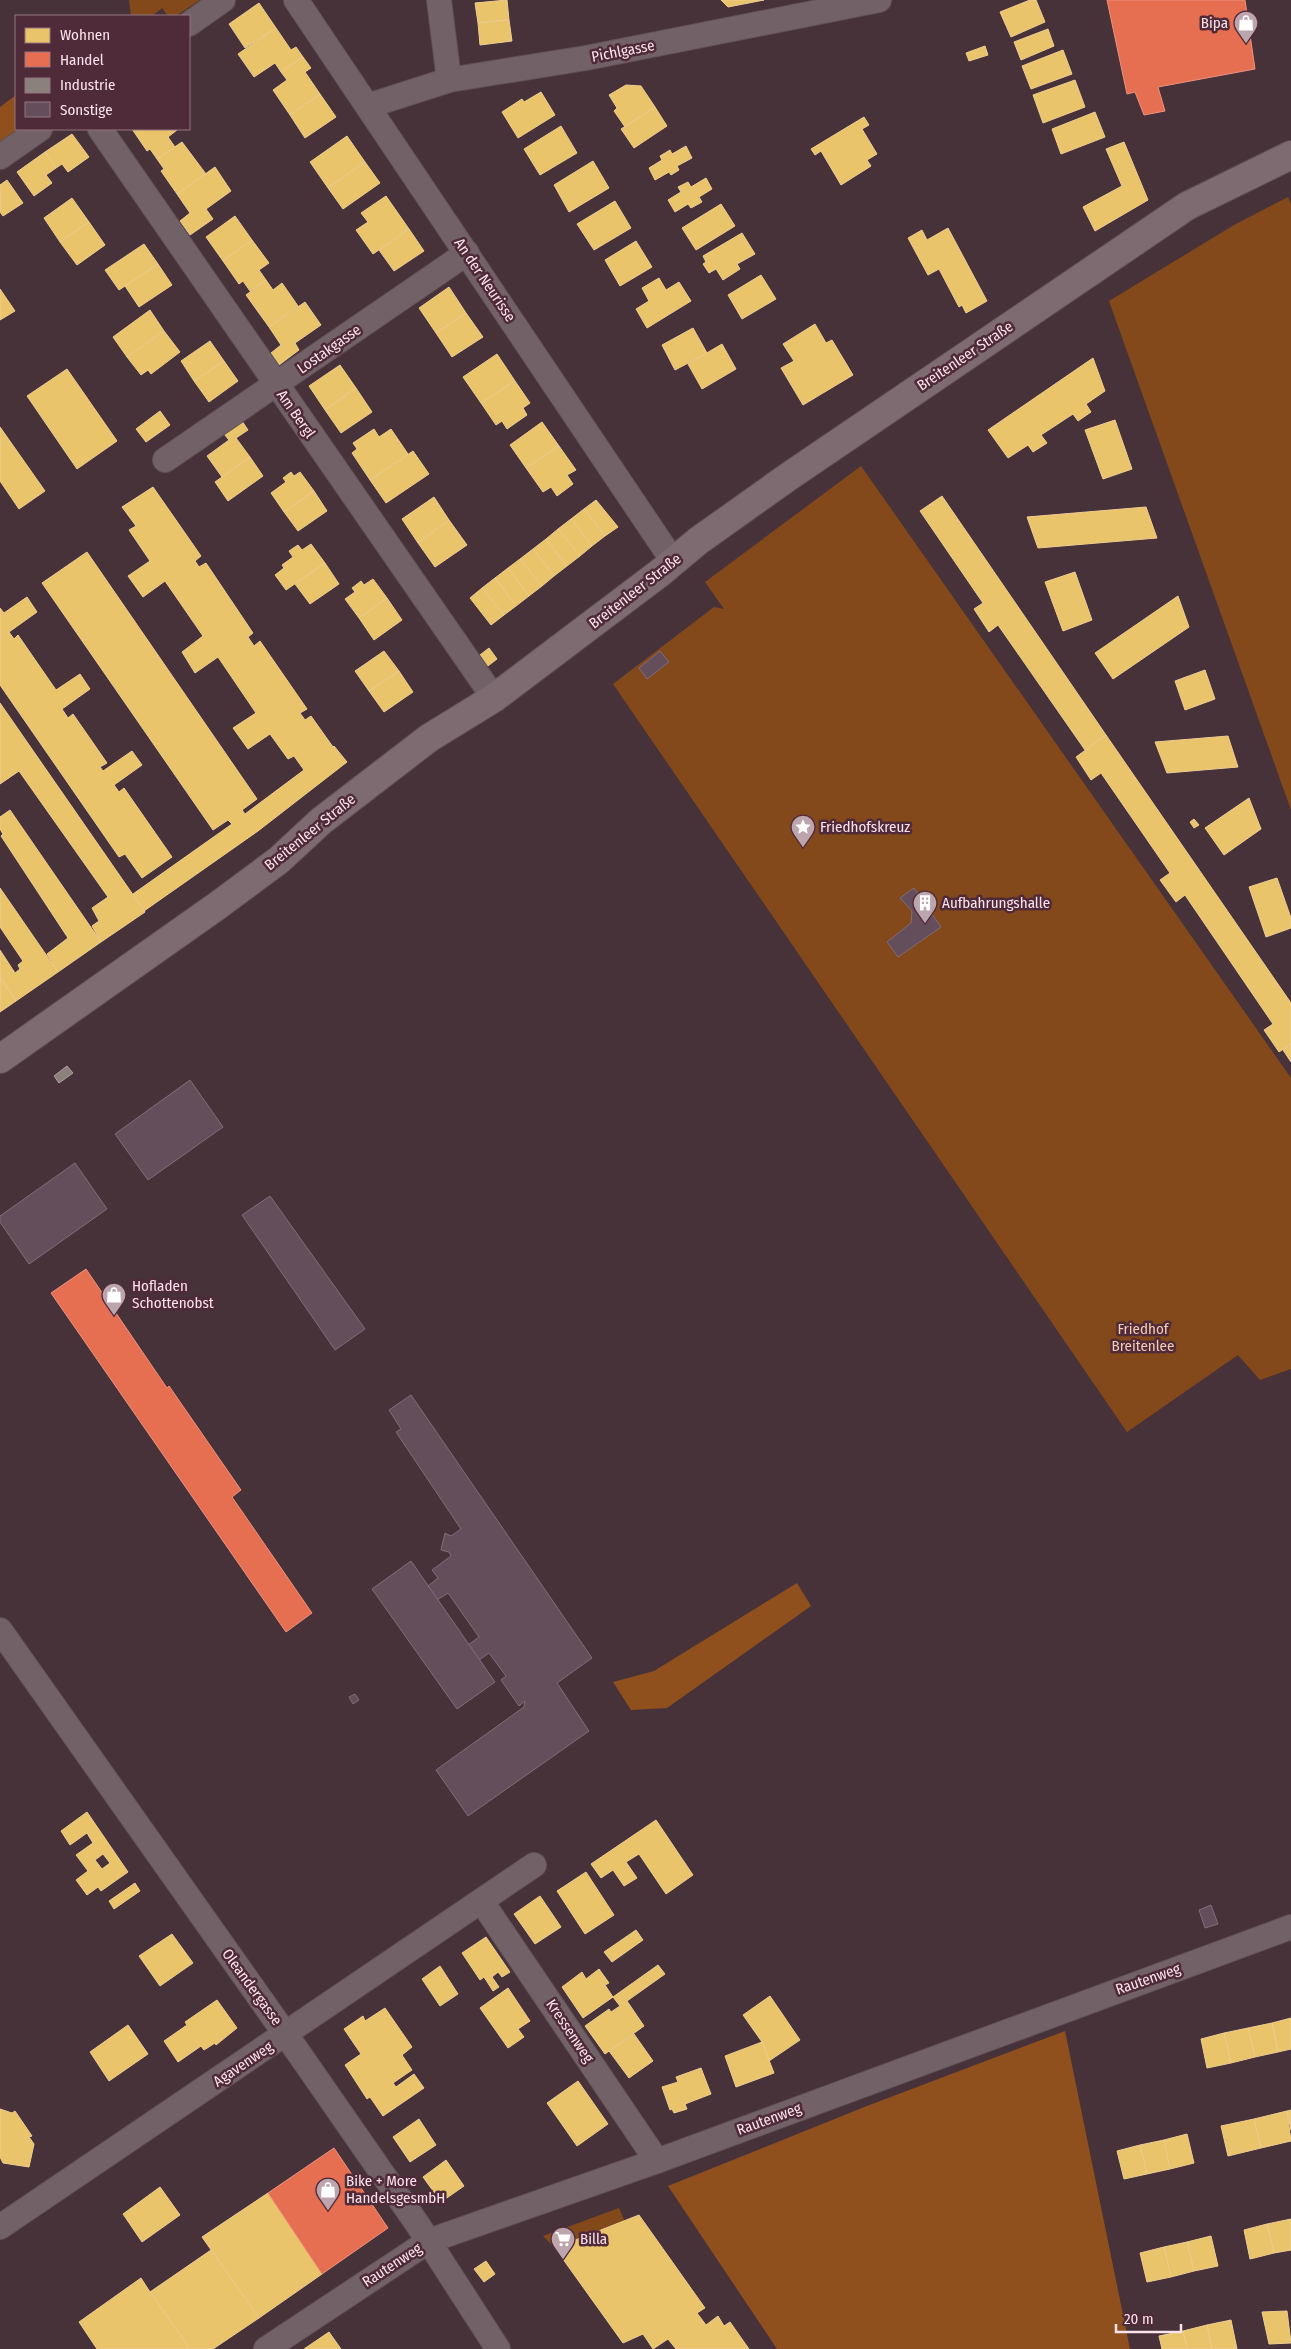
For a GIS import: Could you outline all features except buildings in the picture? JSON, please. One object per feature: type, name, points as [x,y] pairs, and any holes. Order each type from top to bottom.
[{"type":"main road","name":"Breitenleer Straße","points":[[0,1058],[217,906],[279,860],[322,821],[429,738],[494,698],[698,541],[788,477],[1187,206],[1291,155]]},
{"type":"street","points":[[190,23],[222,0]]},
{"type":"street","name":"An der Neurisse","points":[[296,0],[673,561]]},
{"type":"street","points":[[439,0],[449,80]]},
{"type":"street","name":"Pichlgasse","points":[[368,106],[449,80],[586,58],[879,0]]},
{"type":"street","points":[[0,157],[39,130]]},
{"type":"street","name":"Am Bergl","points":[[101,130],[276,386],[494,698]]},
{"type":"street","name":"Lostakgasse","points":[[165,460],[276,386],[467,253]]},
{"type":"street","name":"Oleandergasse","points":[[0,1630],[286,2034],[428,2241],[498,2349]]},
{"type":"street","name":"Agavenweg","points":[[0,2227],[534,1865]]},
{"type":"street","name":"Kressenweg","points":[[482,1902],[657,2160]]},
{"type":"street","name":"Rautenweg","points":[[266,2349],[428,2241],[657,2160],[1291,1927]]},
{"type":"green space","points":[[129,0],[200,0],[178,15],[167,15],[162,8],[153,15],[131,15]]},
{"type":"green space","points":[[1288,197],[1291,204],[1291,810],[1109,301],[1234,225]]},
{"type":"green space","name":"Friedhof Breitenlee","points":[[861,466],[1291,1078],[1291,1369],[1260,1380],[1238,1355],[1127,1432],[613,684],[714,607],[724,609],[705,582]]},
{"type":"green space","points":[[619,2208],[625,2222],[555,2248],[543,2236]]},
{"type":"shaded area","points":[[15,96],[15,130],[20,130],[0,143],[0,107]]},
{"type":"shaded area","points":[[797,1583],[811,1606],[667,1708],[631,1710],[613,1682],[654,1671]]},
{"type":"shaded area","points":[[1065,2031],[1130,2349],[777,2349],[668,2186],[867,2106]]},
{"type":"place","name":"Bipa","points":[[1246,44]]},
{"type":"place","name":"Friedhofskreuz","points":[[803,848]]},
{"type":"place","name":"Aufbahrungshalle","points":[[925,924]]},
{"type":"place","name":"Hofladen Schottenobst","points":[[114,1316]]},
{"type":"place","name":"Bike + More HandelsgesmbH","points":[[328,2211]]},
{"type":"place","name":"Billa","points":[[563,2260]]}]
